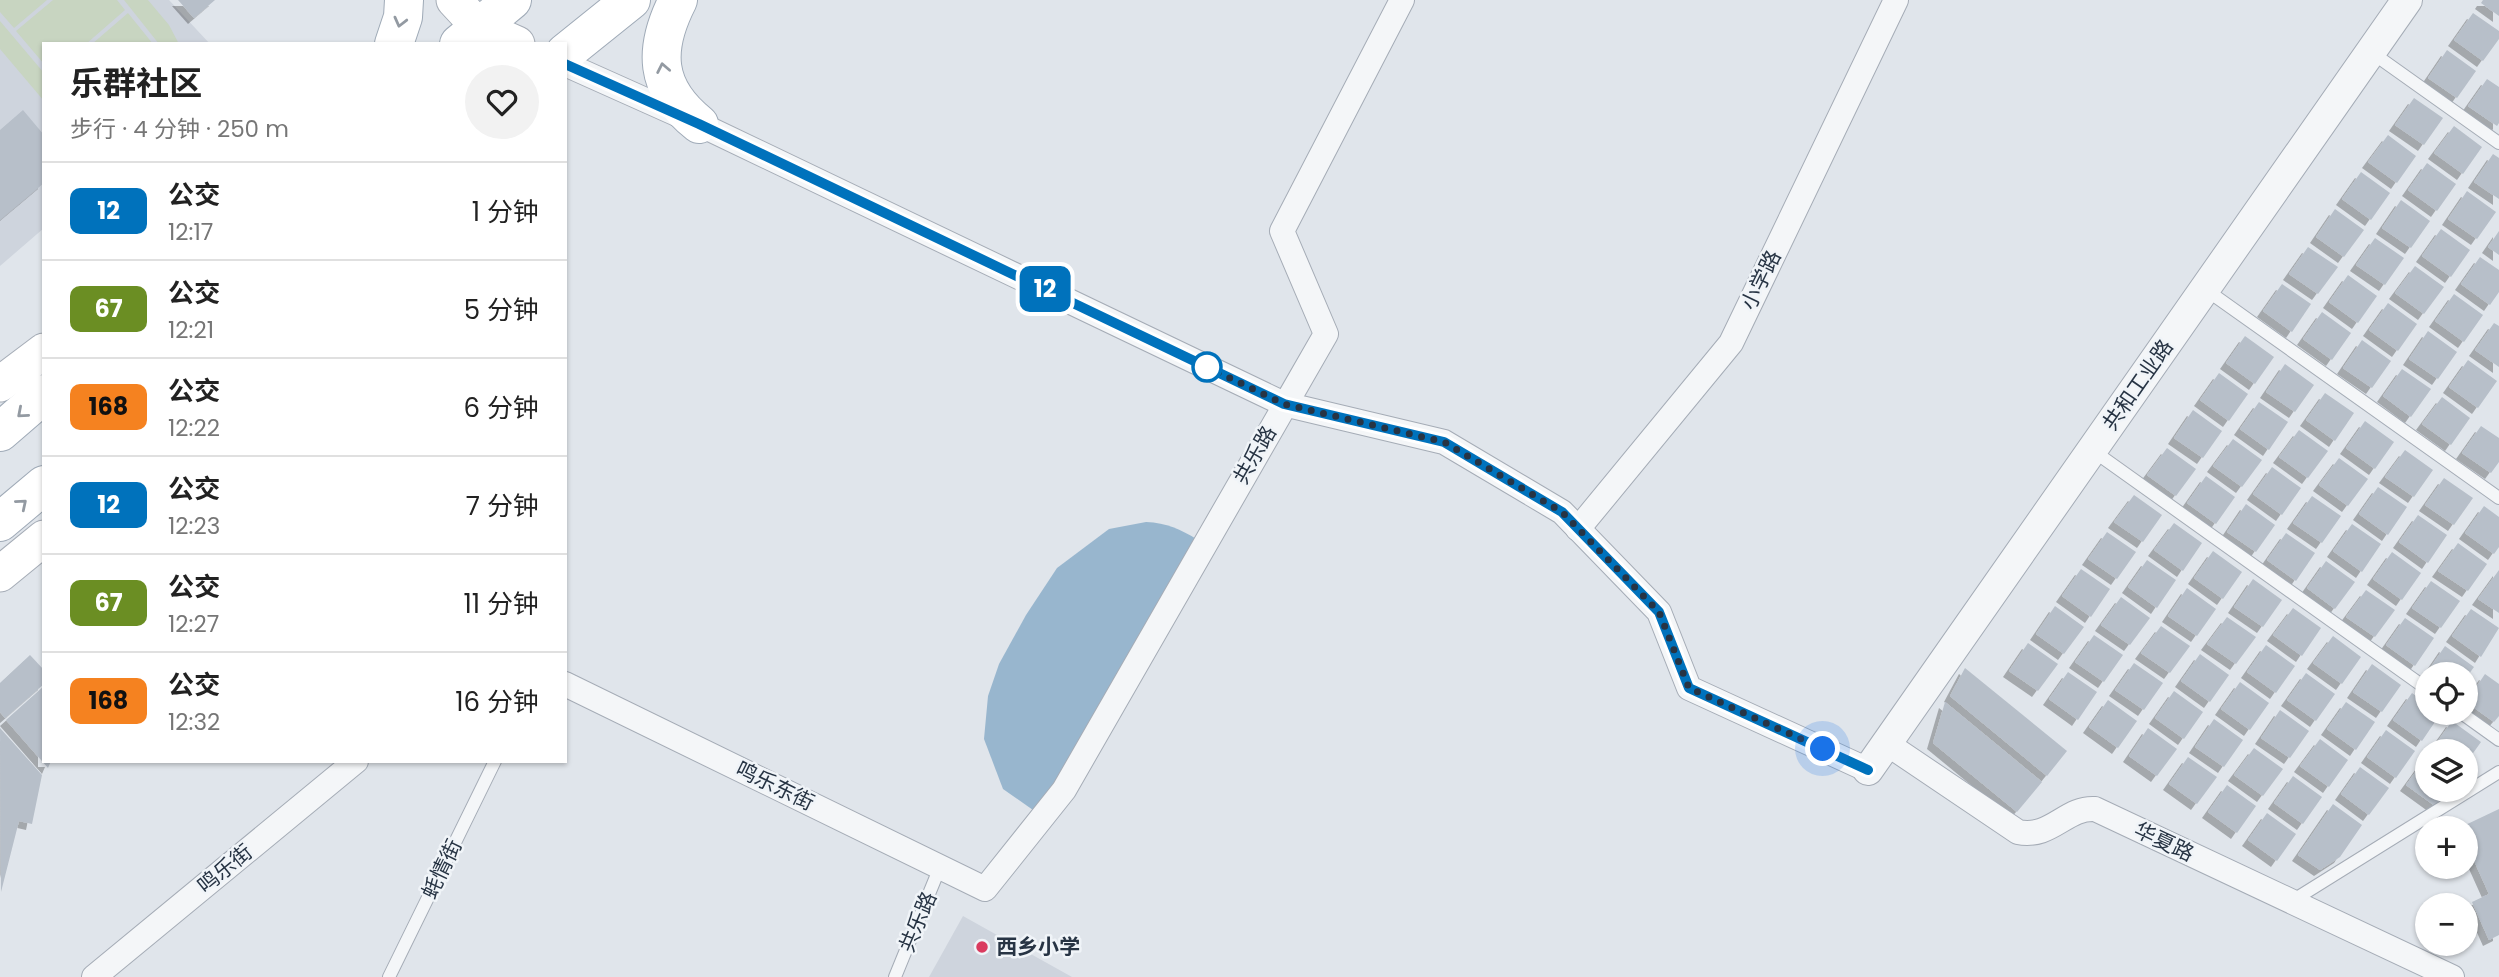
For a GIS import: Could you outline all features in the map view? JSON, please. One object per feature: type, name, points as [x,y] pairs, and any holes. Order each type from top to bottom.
[{"type":"main road","points":[[395,42],[403,17],[404,0]]},
{"type":"main road","points":[[567,52],[631,0]]},
{"type":"main road","points":[[678,0],[663,38],[660,60],[671,93],[684,111],[699,124]]},
{"type":"main road","points":[[464,24],[510,1],[541,42]]},
{"type":"main road","points":[[464,24],[512,42]]},
{"type":"main road","points":[[0,384],[42,352]]},
{"type":"main road","points":[[0,432],[42,396]]},
{"type":"main road","points":[[0,522],[42,487]]},
{"type":"main road","points":[[0,574],[42,540]]},
{"type":"street","name":"共乐路","points":[[985,889],[1064,790],[1326,334],[1282,231],[1402,0]]},
{"type":"street","name":"小学路","points":[[1578,529],[1731,342],[1896,0]]},
{"type":"street","name":"共和工业路","points":[[1868,770],[2407,0]]},
{"type":"street","points":[[567,65],[699,124],[1284,404],[1444,442],[1562,512],[1659,612],[1689,688],[1868,770]]},
{"type":"street","name":"鸣乐东街","points":[[567,685],[985,889]]},
{"type":"street","name":"华夏路","points":[[1886,743],[2018,832],[2029,835],[2042,832],[2085,809],[2095,809],[2452,977]]},
{"type":"street","name":"鸣乐街","points":[[94,977],[354,763]]},
{"type":"lane","points":[[2371,52],[2499,143]]},
{"type":"lane","points":[[2205,289],[2499,498]]},
{"type":"lane","points":[[2092,450],[2415,680]]},
{"type":"lane","points":[[2478,725],[2499,740]]},
{"type":"lane","name":"蚝情街","points":[[389,977],[494,763]]},
{"type":"lane","points":[[2292,901],[2499,772]]},
{"type":"lane","name":"共乐路","points":[[895,977],[940,867]]},
{"type":"shaded area","points":[[0,0],[169,0],[208,42],[42,42],[42,230],[0,266]]},
{"type":"shaded area","name":"西乡小学","points":[[963,916],[1072,977],[929,977]]},
{"type":"green space","points":[[0,0],[47,0],[14,28],[0,12]]},
{"type":"green space","points":[[53,0],[117,0],[125,10],[88,42],[42,42],[42,62],[16,31]]},
{"type":"green space","points":[[124,0],[148,0],[169,25],[178,42],[157,42]]},
{"type":"green space","points":[[128,13],[151,42],[94,42]]},
{"type":"green space","points":[[0,21],[42,71],[42,99],[0,49]]},
{"type":"water","points":[[1146,522],[1173,527],[1198,540],[1054,788],[1033,810],[1003,789],[984,739],[988,696],[999,664],[1026,615],[1057,568],[1109,529]]},
{"type":"building","points":[[178,0],[215,0],[194,18]]},
{"type":"building","points":[[2483,0],[2499,0],[2499,16],[2481,3]]},
{"type":"building","points":[[2473,13],[2499,31],[2499,39],[2483,61],[2454,40]]},
{"type":"building","points":[[2447,50],[2476,71],[2457,98],[2428,78]]},
{"type":"building","points":[[2487,79],[2499,87],[2497,126],[2468,106]]},
{"type":"building","points":[[2414,98],[2443,118],[2424,145],[2395,125]]},
{"type":"building","points":[[23,110],[42,133],[42,185],[0,220],[0,130]]},
{"type":"building","points":[[2454,126],[2482,147],[2463,174],[2434,153]]},
{"type":"building","points":[[2388,135],[2416,156],[2397,183],[2368,162]]},
{"type":"building","points":[[2493,154],[2499,158],[2499,199],[2474,182]]},
{"type":"building","points":[[2427,163],[2456,184],[2437,211],[2408,190]]},
{"type":"building","points":[[2361,172],[2390,193],[2371,220],[2342,199]]},
{"type":"building","points":[[2467,191],[2496,212],[2477,239],[2448,219]]},
{"type":"building","points":[[2401,200],[2430,221],[2411,248],[2382,228]]},
{"type":"building","points":[[2335,209],[2364,230],[2344,257],[2316,237]]},
{"type":"building","points":[[2441,229],[2470,250],[2451,277],[2422,256]]},
{"type":"building","points":[[2499,231],[2499,255],[2488,247]]},
{"type":"building","points":[[2375,238],[2404,258],[2385,285],[2356,265]]},
{"type":"building","points":[[2308,247],[2338,267],[2318,294],[2289,274]]},
{"type":"building","points":[[2480,257],[2499,270],[2499,292],[2490,305],[2461,284]]},
{"type":"building","points":[[2415,266],[2444,287],[2424,314],[2395,293]]},
{"type":"building","points":[[2348,275],[2377,296],[2358,323],[2329,302]]},
{"type":"building","points":[[2282,284],[2311,304],[2292,332],[2263,311]]},
{"type":"building","points":[[2454,294],[2483,315],[2464,342],[2435,321]]},
{"type":"building","points":[[2388,303],[2417,324],[2398,351],[2369,330]]},
{"type":"building","points":[[2322,312],[2351,333],[2332,360],[2303,339]]},
{"type":"building","points":[[2494,323],[2499,326],[2499,367],[2475,350]]},
{"type":"building","points":[[2428,331],[2457,352],[2438,379],[2409,359]]},
{"type":"building","points":[[2245,336],[2274,357],[2255,384],[2226,363]]},
{"type":"building","points":[[2362,340],[2391,361],[2372,388],[2343,368]]},
{"type":"building","points":[[2468,360],[2497,381],[2478,408],[2449,387]]},
{"type":"building","points":[[2285,364],[2314,385],[2295,412],[2266,392]]},
{"type":"building","points":[[2402,369],[2431,389],[2411,417],[2383,396]]},
{"type":"building","points":[[2219,373],[2248,394],[2229,421],[2200,400]]},
{"type":"building","points":[[2325,393],[2354,413],[2335,441],[2306,420]]},
{"type":"building","points":[[2442,397],[2470,418],[2451,445],[2422,424]]},
{"type":"building","points":[[2259,402],[2288,422],[2269,450],[2240,429]]},
{"type":"building","points":[[2193,410],[2222,431],[2203,458],[2174,438]]},
{"type":"building","points":[[2365,421],[2394,442],[2375,469],[2346,448]]},
{"type":"building","points":[[2481,426],[2499,438],[2499,462],[2491,473],[2462,453]]},
{"type":"building","points":[[2299,430],[2328,451],[2308,478],[2279,457]]},
{"type":"building","points":[[2233,439],[2262,460],[2242,487],[2213,466]]},
{"type":"building","points":[[2167,448],[2196,469],[2176,496],[2147,475]]},
{"type":"building","points":[[2405,450],[2433,470],[2414,497],[2385,477]]},
{"type":"building","points":[[2339,458],[2368,479],[2348,506],[2319,485]]},
{"type":"building","points":[[2272,467],[2301,488],[2282,515],[2253,494]]},
{"type":"building","points":[[2206,476],[2235,497],[2216,524],[2187,503]]},
{"type":"building","points":[[2444,478],[2473,498],[2454,525],[2425,505]]},
{"type":"building","points":[[2378,487],[2407,507],[2388,535],[2359,514]]},
{"type":"building","points":[[2134,495],[2162,515],[2143,542],[2114,522]]},
{"type":"building","points":[[2312,496],[2341,516],[2322,543],[2293,523]]},
{"type":"building","points":[[2246,504],[2275,525],[2256,552],[2227,532]]},
{"type":"building","points":[[2484,506],[2499,517],[2499,547],[2494,554],[2465,533]]},
{"type":"building","points":[[2418,515],[2447,535],[2428,563],[2399,542]]},
{"type":"building","points":[[2174,523],[2202,543],[2183,571],[2154,550]]},
{"type":"building","points":[[2352,524],[2381,544],[2362,572],[2333,551]]},
{"type":"building","points":[[2107,532],[2136,552],[2117,579],[2088,559]]},
{"type":"building","points":[[2286,533],[2315,553],[2296,581],[2267,560]]},
{"type":"building","points":[[2458,543],[2487,564],[2468,591],[2438,571]]},
{"type":"building","points":[[2213,551],[2242,572],[2223,599],[2194,578]]},
{"type":"building","points":[[2392,552],[2421,573],[2402,600],[2373,579]]},
{"type":"building","points":[[2147,560],[2176,580],[2157,608],[2128,587]]},
{"type":"building","points":[[2326,561],[2355,582],[2335,609],[2307,588]]},
{"type":"building","points":[[2081,569],[2110,589],[2091,617],[2062,596]]},
{"type":"building","points":[[2499,570],[2499,613],[2478,599]]},
{"type":"building","points":[[2253,579],[2282,600],[2263,627],[2234,607]]},
{"type":"building","points":[[2431,581],[2460,601],[2441,628],[2412,608]]},
{"type":"building","points":[[2187,588],[2216,609],[2197,636],[2168,616]]},
{"type":"building","points":[[2366,590],[2395,610],[2375,637],[2346,617]]},
{"type":"building","points":[[2121,597],[2150,618],[2130,645],[2101,625]]},
{"type":"building","points":[[2055,606],[2084,627],[2064,654],[2036,634]]},
{"type":"building","points":[[2293,608],[2321,628],[2302,656],[2273,635]]},
{"type":"building","points":[[2471,609],[2499,628],[2481,657],[2452,636]]},
{"type":"building","points":[[2227,617],[2256,637],[2236,664],[2207,644]]},
{"type":"building","points":[[2405,618],[2434,638],[2418,662],[2415,662],[2415,666],[2386,645]]},
{"type":"building","points":[[2161,626],[2190,646],[2170,673],[2141,653]]},
{"type":"building","points":[[2094,635],[2123,655],[2104,682],[2075,662]]},
{"type":"building","points":[[2333,636],[2361,657],[2342,684],[2313,663]]},
{"type":"building","points":[[2028,643],[2058,664],[2038,691],[2009,671]]},
{"type":"building","points":[[2266,645],[2295,666],[2276,693],[2247,672]]},
{"type":"building","points":[[2445,646],[2467,662],[2434,662]]},
{"type":"building","points":[[2200,654],[2229,675],[2210,702],[2181,681]]},
{"type":"building","points":[[30,655],[42,668],[42,686],[5,718],[0,712],[0,683]]},
{"type":"building","points":[[2134,663],[2163,683],[2144,710],[2115,690]]},
{"type":"building","points":[[2372,664],[2401,685],[2382,712],[2353,692]]},
{"type":"building","points":[[1965,668],[2067,751],[2047,776],[1950,696]]},
{"type":"building","points":[[2068,672],[2097,692],[2078,720],[2049,699]]},
{"type":"building","points":[[2306,673],[2335,694],[2316,721],[2287,700]]},
{"type":"building","points":[[2485,674],[2499,684],[2499,716],[2494,722],[2478,711],[2478,684]]},
{"type":"building","points":[[2240,682],[2269,703],[2250,730],[2221,709]]},
{"type":"building","points":[[42,688],[42,761],[6,720]]},
{"type":"building","points":[[2174,691],[2203,712],[2184,739],[2155,718]]},
{"type":"building","points":[[2412,693],[2415,695],[2415,725],[2433,725],[2423,739],[2419,739],[2393,720]]},
{"type":"building","points":[[2108,700],[2137,721],[2118,748],[2089,727]]},
{"type":"building","points":[[1945,702],[2042,782],[2017,812],[1933,743]]},
{"type":"building","points":[[2346,702],[2375,722],[2356,750],[2327,729]]},
{"type":"building","points":[[2280,710],[2309,731],[2290,758],[2261,738]]},
{"type":"building","points":[[2214,719],[2243,740],[2224,767],[2195,747]]},
{"type":"building","points":[[2449,725],[2458,725],[2477,739],[2439,739]]},
{"type":"building","points":[[0,728],[42,775],[32,824],[19,821],[1,892]]},
{"type":"building","points":[[2148,728],[2177,749],[2157,776],[2129,756]]},
{"type":"building","points":[[2386,730],[2415,751],[2396,778],[2367,757]]},
{"type":"building","points":[[2320,739],[2348,760],[2329,787],[2300,766]]},
{"type":"building","points":[[2254,748],[2283,769],[2263,796],[2234,775]]},
{"type":"building","points":[[2188,757],[2217,777],[2197,804],[2169,784]]},
{"type":"building","points":[[2360,767],[2389,788],[2369,815],[2341,794]]},
{"type":"building","points":[[2415,773],[2415,792],[2406,785]]},
{"type":"building","points":[[2293,776],[2322,797],[2303,824],[2274,803]]},
{"type":"building","points":[[2227,785],[2256,806],[2237,833],[2208,812]]},
{"type":"building","points":[[2333,804],[2362,825],[2340,857],[2320,870],[2298,855]]},
{"type":"building","points":[[2499,809],[2499,935],[2489,940],[2478,915],[2478,899],[2489,894],[2478,870],[2478,819]]},
{"type":"building","points":[[2267,813],[2296,834],[2277,861],[2248,840]]},
{"type":"bus line","name":"12","points":[[567,65],[699,124],[1284,404],[1444,442],[1562,512],[1659,612],[1689,688],[1868,770]]},
{"type":"place","name":"西乡小学","points":[[982,947]]},
{"type":"route","points":[[1207,367],[1284,404],[1444,442],[1562,512],[1659,612],[1689,688],[1823,749]]}]
